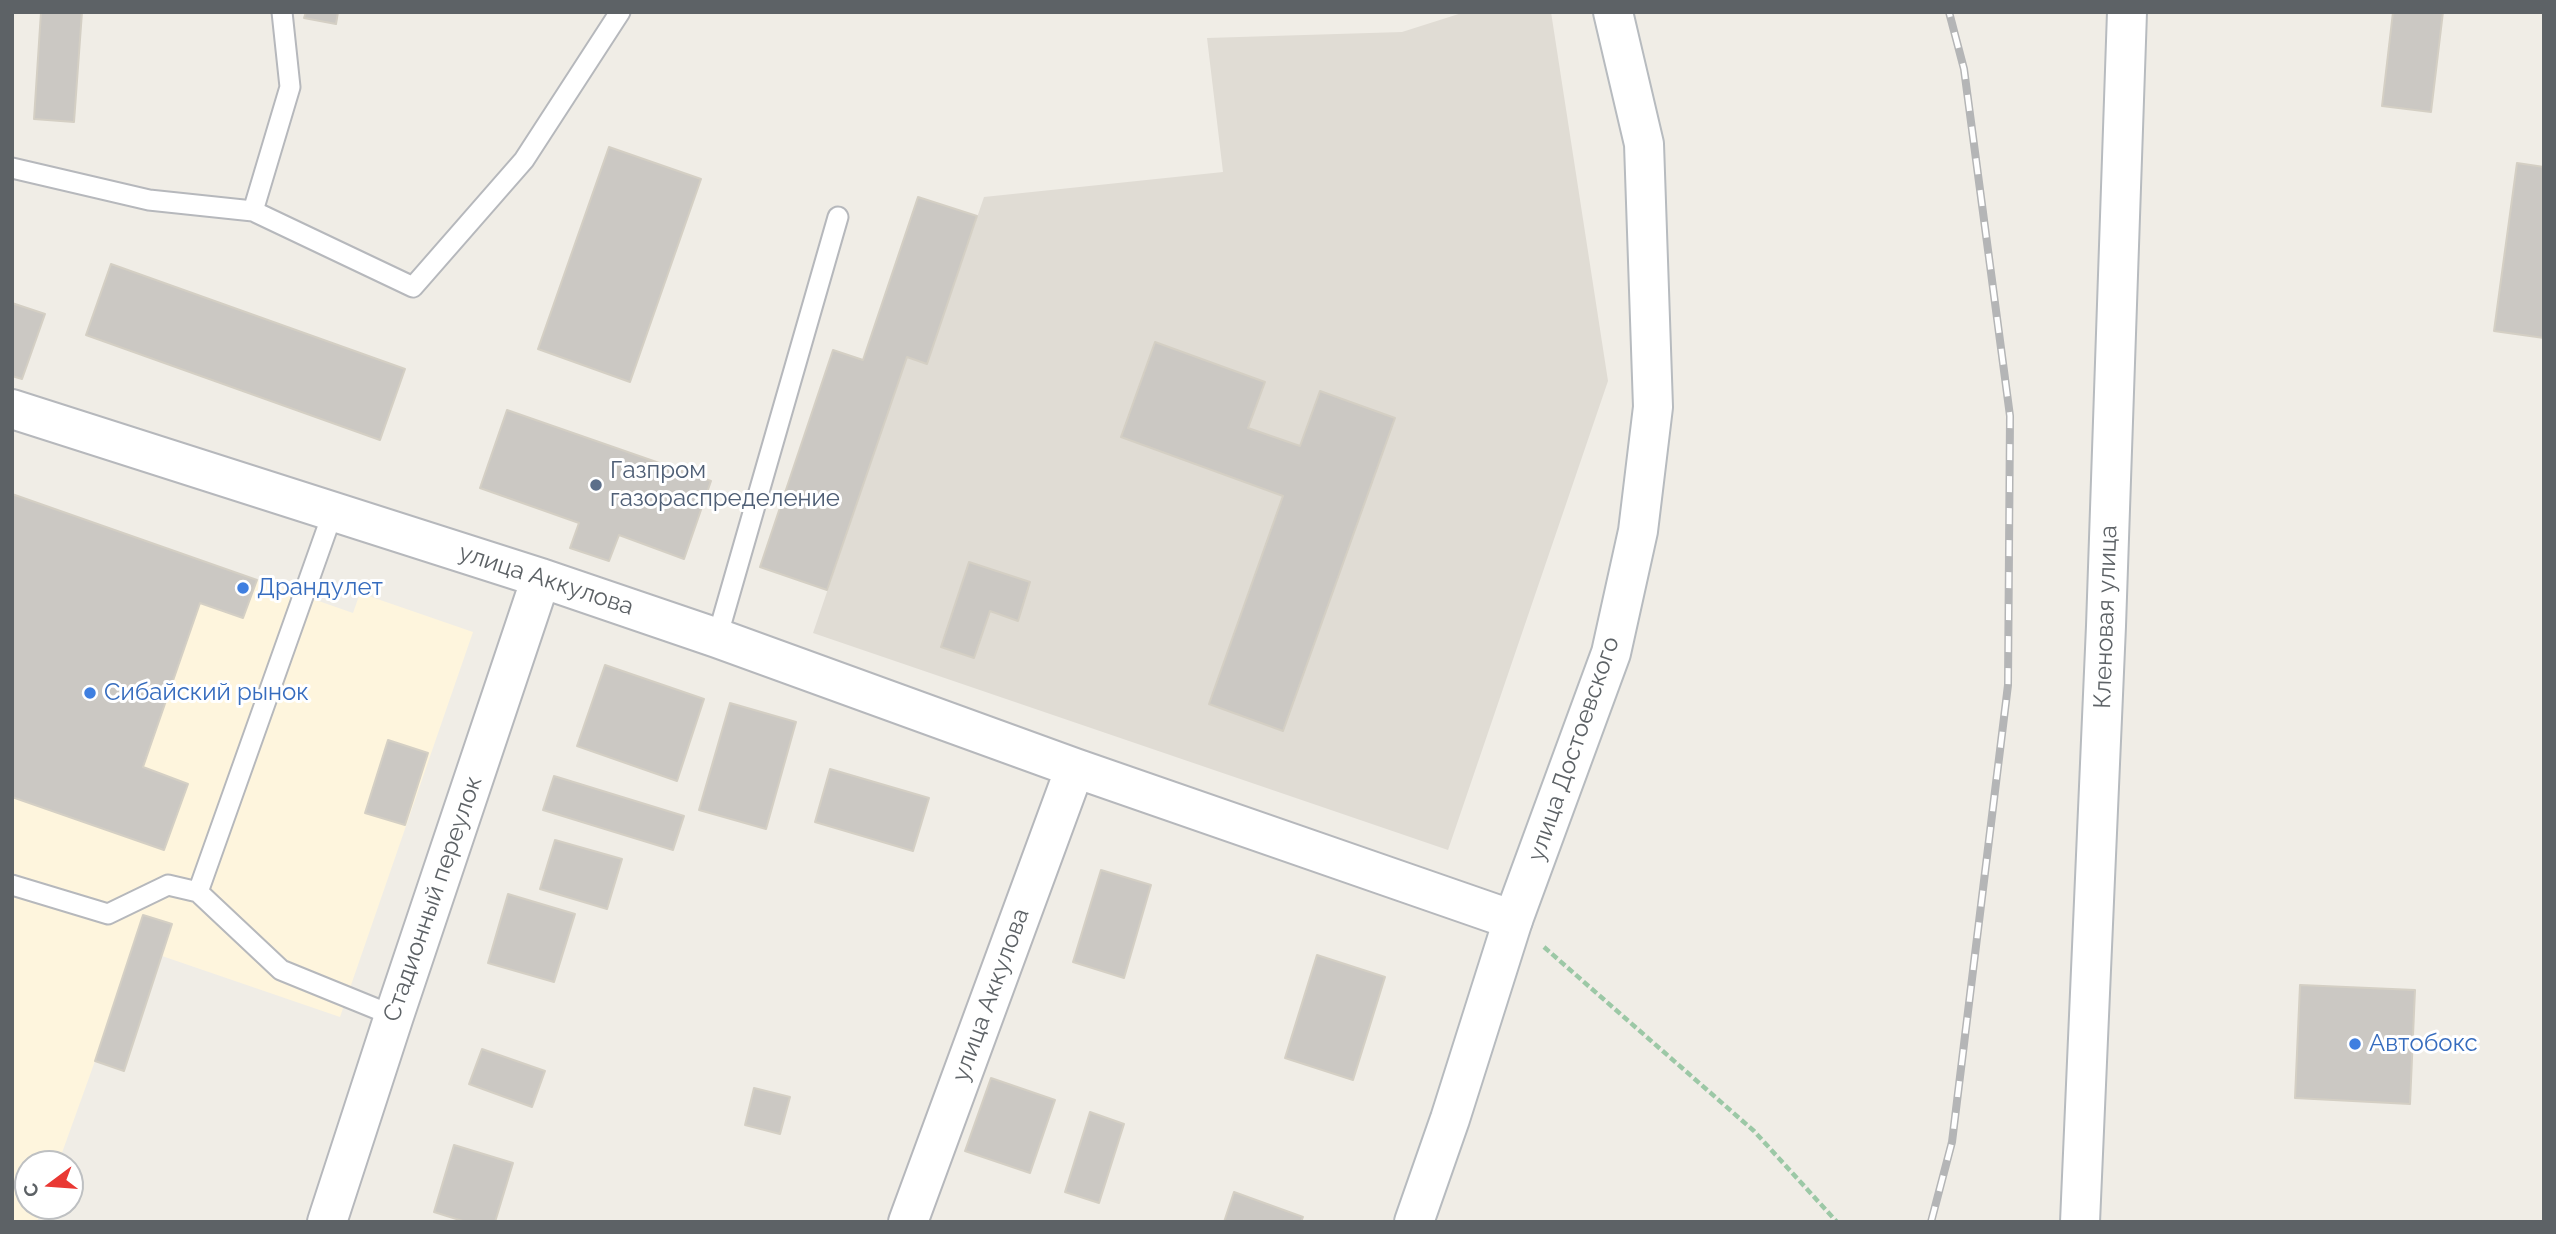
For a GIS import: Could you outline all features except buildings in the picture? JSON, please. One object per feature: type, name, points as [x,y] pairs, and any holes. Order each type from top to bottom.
[{"type":"street","name":"улица Достоевского","points":[[1414,1222],[1450,1119],[1513,920],[1611,653],[1638,531],[1653,407],[1643,144],[1613,12]]},
{"type":"street","name":"Кленовая улица","points":[[2080,1222],[2106,626],[2127,12]]},
{"type":"street","name":"улица Аккулова","points":[[12,409],[541,578],[1513,920]]},
{"type":"street","name":"Стадионный переулок","points":[[327,1222],[541,578]]},
{"type":"street","name":"улица Аккулова","points":[[908,1222],[1075,768]]},
{"type":"lane","points":[[253,211],[289,87],[282,12]]},
{"type":"lane","points":[[12,168],[149,200],[253,211],[412,287],[524,160],[620,12]]},
{"type":"lane","points":[[717,638],[838,217]]},
{"type":"lane","points":[[198,892],[333,512]]},
{"type":"lane","points":[[12,885],[108,914],[168,885],[198,892],[281,970],[394,1016]]},
{"type":"path","points":[[1513,920],[1754,1131],[1837,1222]]},
{"type":"shaded area","points":[[1465,12],[1551,12],[1608,381],[1448,850],[813,633],[907,357],[927,364],[984,197],[1223,172],[1207,38],[1402,32]]},
{"type":"shaded area","points":[[12,494],[353,613],[360,593],[473,632],[340,1017],[162,956],[172,924],[143,915],[63,1150],[14,1150],[14,1220],[38,1220],[12,1222]]},
{"type":"railway","points":[[1931,1222],[1952,1142],[2008,685],[2010,416],[1964,69],[1949,12]]},
{"type":"place","name":"Газпром газораспределение","points":[[596,485]]},
{"type":"place","name":"Драндулет","points":[[243,588]]},
{"type":"place","name":"Сибайский рынок","points":[[90,693]]},
{"type":"place","name":"Автобокс","points":[[2355,1044]]}]
